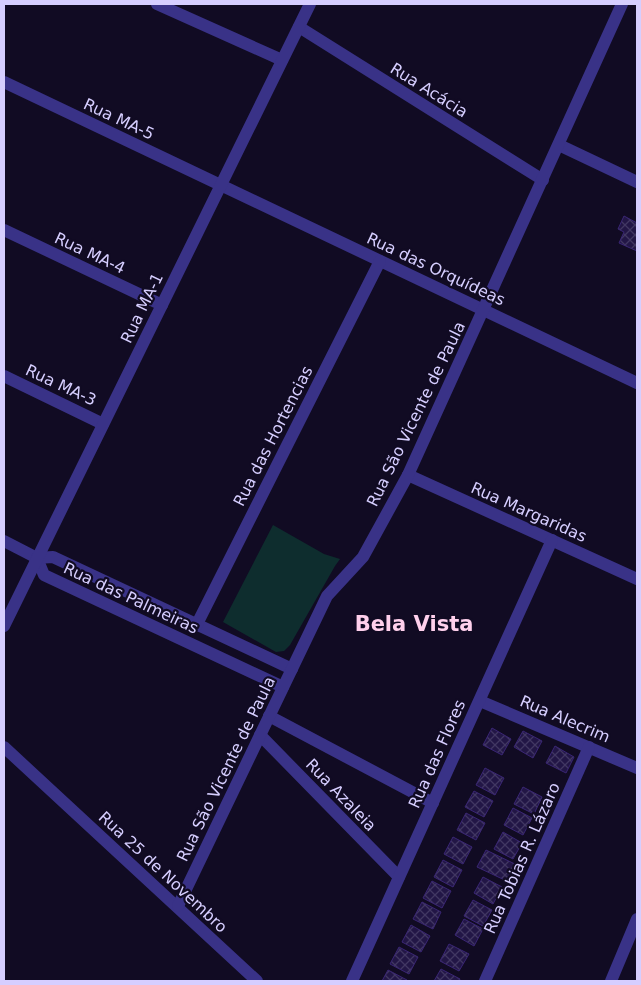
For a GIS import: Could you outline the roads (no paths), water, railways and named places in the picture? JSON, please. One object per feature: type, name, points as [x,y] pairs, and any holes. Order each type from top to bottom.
[{"type":"street","points":[[157,4],[282,60]]},
{"type":"street","name":"Rua MA-1","points":[[4,626],[310,4]]},
{"type":"street","name":"Rua São Vicente de Paula","points":[[178,906],[327,596],[363,557],[408,475],[622,4]]},
{"type":"street","name":"Rua Acácia","points":[[298,27],[543,180]]},
{"type":"street","name":"Rua MA-5","points":[[4,82],[221,185]]},
{"type":"street","points":[[559,145],[637,182]]},
{"type":"street","name":"Rua das Orquídeas","points":[[221,185],[637,383]]},
{"type":"street","name":"Rua MA-4","points":[[4,230],[162,305]]},
{"type":"street","name":"Rua das Hortencias","points":[[196,626],[380,261]]},
{"type":"street","name":"Rua MA-3","points":[[4,376],[103,424]]},
{"type":"street","name":"Rua Margaridas","points":[[408,475],[637,579]]},
{"type":"street","name":"Rua das Flores","points":[[352,981],[552,540]]},
{"type":"street","points":[[4,541],[37,558]]},
{"type":"street","name":"Rua das Palmeiras","points":[[283,688],[44,575],[37,558],[53,557],[292,670]]},
{"type":"street","name":"Rua Alecrim","points":[[480,701],[637,768]]},
{"type":"street","name":"Rua Azaleia","points":[[269,716],[433,803]]},
{"type":"street","name":"Rua Azaleia","points":[[260,736],[399,877]]},
{"type":"street","name":"Rua 25 de Novembro","points":[[4,746],[257,981]]},
{"type":"street","name":"Rua Tobias R. Lázaro","points":[[485,981],[589,748]]},
{"type":"street","points":[[611,981],[637,920]]},
{"type":"district","name":"Bela Vista","points":[[414,624]]}]
